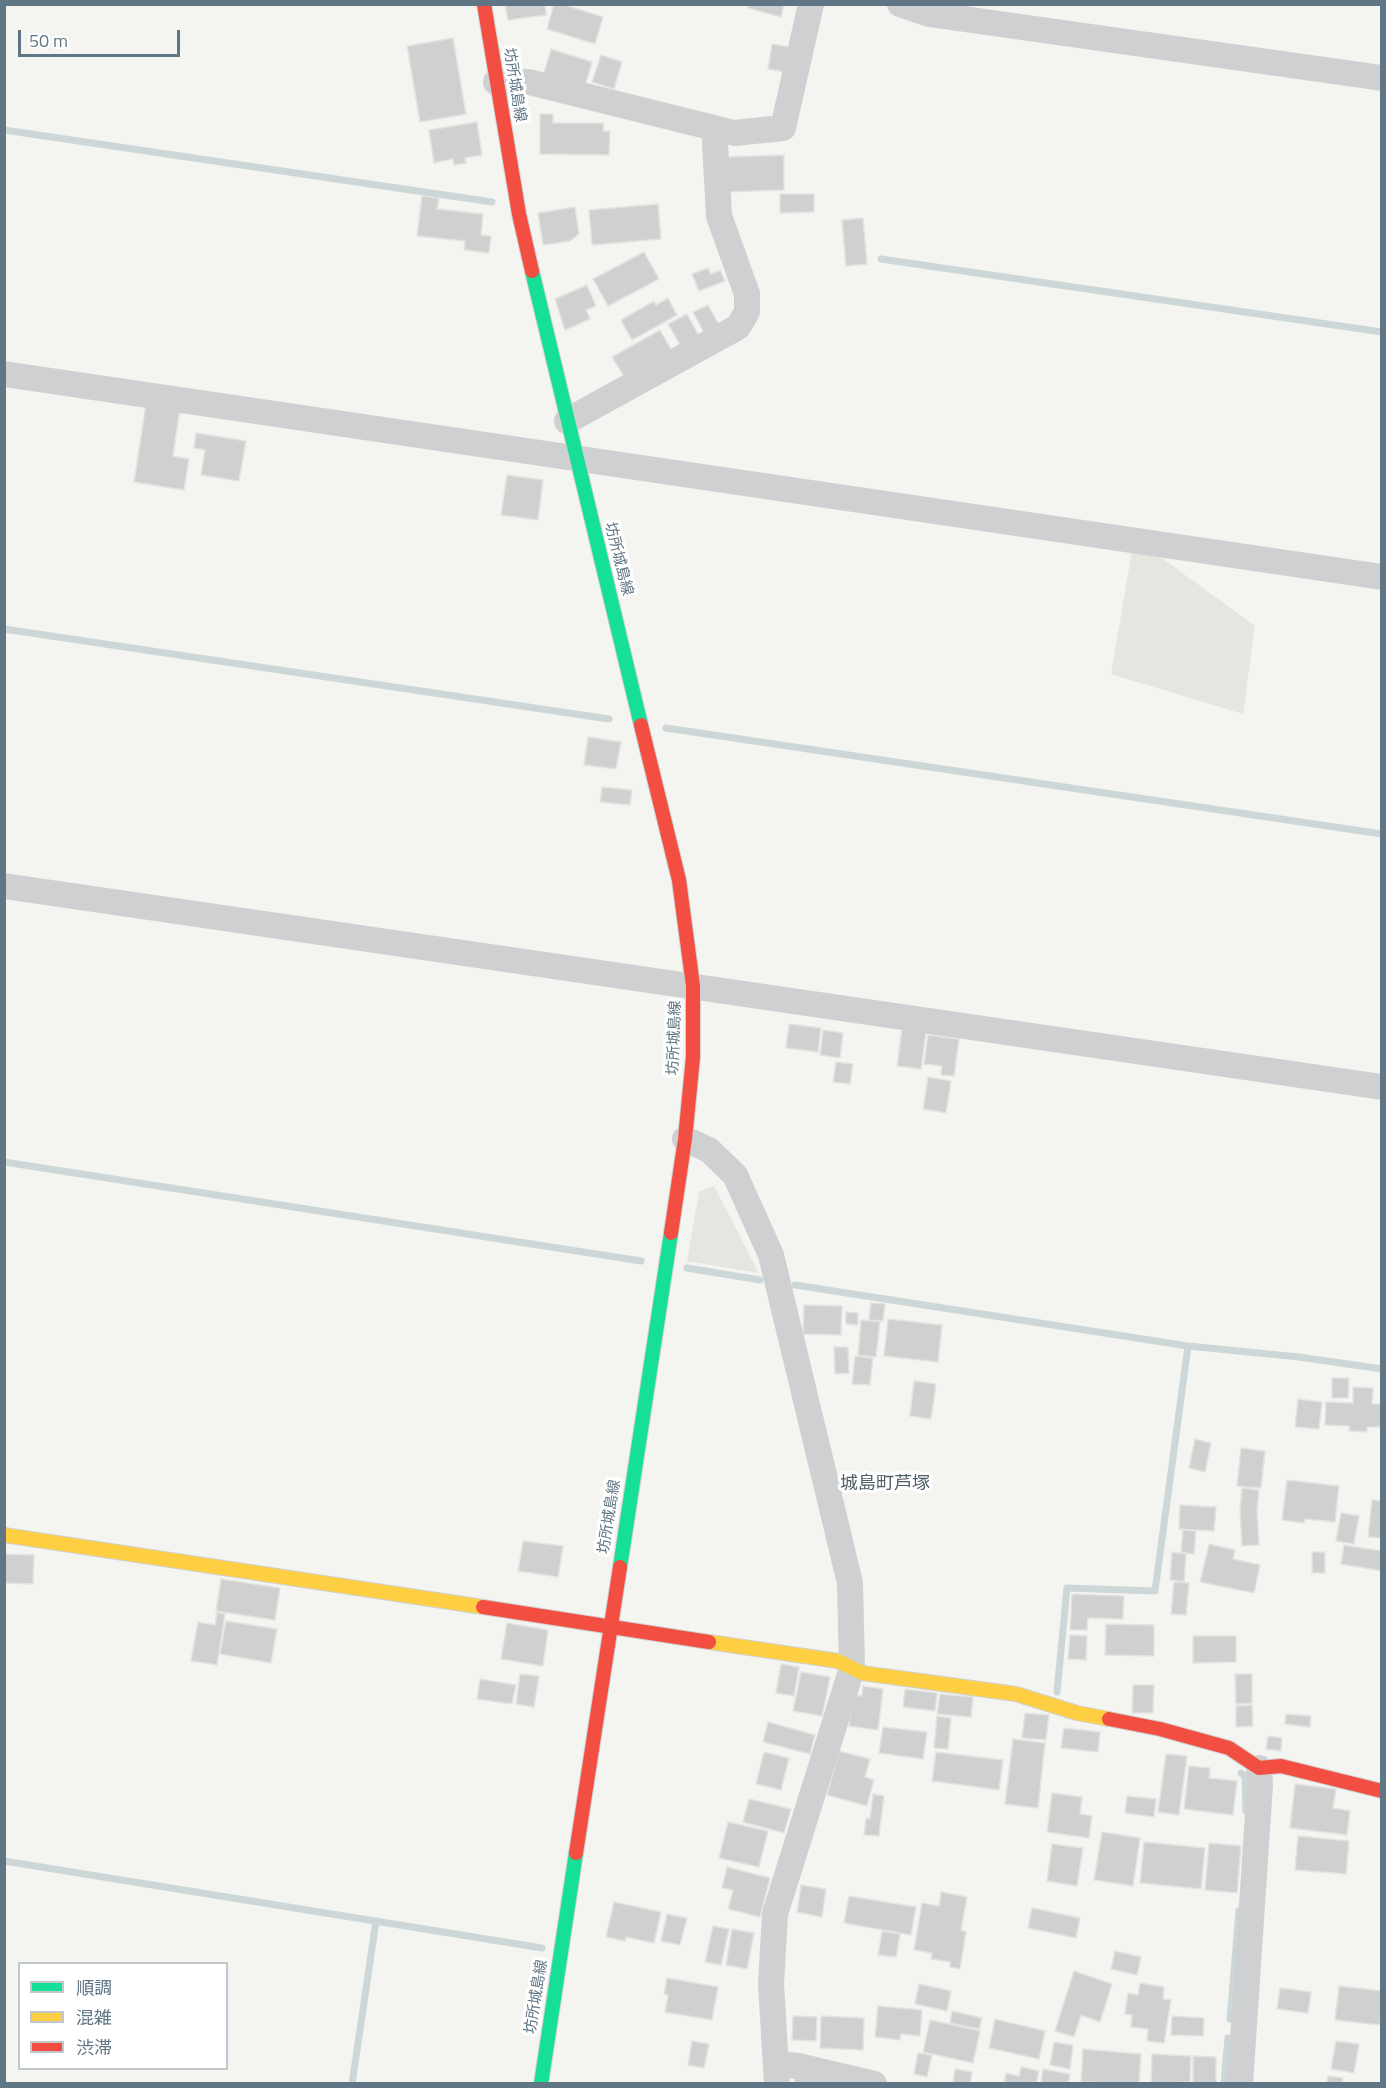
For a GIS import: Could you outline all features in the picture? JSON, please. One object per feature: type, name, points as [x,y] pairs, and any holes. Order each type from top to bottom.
[{"type":"main road","name":"坊所城島線","points":[[484,4],[519,214],[567,422],[679,880],[693,986],[693,1057],[685,1138],[541,2084]]},
{"type":"main road","points":[[4,1535],[838,1661],[862,1673],[1016,1694],[1077,1713],[1160,1729],[1229,1748],[1259,1768],[1281,1766],[1382,1791]]},
{"type":"street","points":[[496,82],[529,82],[734,133],[783,128],[811,4]]},
{"type":"street","points":[[900,4],[929,14],[1382,78]]},
{"type":"street","points":[[567,422],[738,327],[747,312],[747,294],[719,216],[715,143],[718,129]]},
{"type":"street","points":[[4,374],[1382,577]]},
{"type":"street","points":[[4,886],[1382,1087]]},
{"type":"street","points":[[685,1138],[709,1150],[735,1174],[771,1255],[850,1583],[852,1668],[775,1914],[771,1984],[777,2074],[798,2066],[874,2084]]},
{"type":"street","points":[[1240,2084],[1260,1785],[1259,1768]]},
{"type":"shaded area","points":[[1132,551],[1155,553],[1255,626],[1243,714],[1111,674]]},
{"type":"shaded area","points":[[714,1186],[759,1273],[687,1261],[699,1192]]},
{"type":"building","points":[[505,4],[545,4],[546,15],[508,20]]},
{"type":"building","points":[[554,4],[562,4],[603,17],[595,44],[547,29]]},
{"type":"building","points":[[749,4],[784,4],[781,17],[748,8]]},
{"type":"building","points":[[453,38],[466,114],[420,122],[407,46]]},
{"type":"building","points":[[772,44],[791,47],[786,72],[768,69]]},
{"type":"building","points":[[551,49],[592,62],[584,90],[543,76]]},
{"type":"building","points":[[601,55],[622,62],[614,89],[592,82]]},
{"type":"building","points":[[540,114],[553,114],[553,123],[604,123],[603,131],[610,131],[609,155],[540,154]]},
{"type":"building","points":[[477,122],[482,155],[465,158],[466,163],[454,165],[453,159],[434,163],[429,130]]},
{"type":"building","points":[[784,155],[784,190],[725,192],[725,157]]},
{"type":"building","points":[[780,194],[814,194],[814,212],[780,213]]},
{"type":"building","points":[[422,196],[439,198],[437,209],[483,214],[481,235],[491,236],[489,253],[464,250],[465,241],[417,236]]},
{"type":"building","points":[[658,204],[661,239],[592,245],[589,210]]},
{"type":"building","points":[[575,207],[579,234],[570,241],[543,245],[538,213]]},
{"type":"building","points":[[863,218],[867,264],[846,266],[842,220]]},
{"type":"building","points":[[644,252],[659,279],[608,306],[593,279]]},
{"type":"building","points":[[708,268],[711,274],[720,270],[725,281],[699,291],[692,274]]},
{"type":"building","points":[[587,285],[596,306],[586,310],[590,319],[565,330],[555,299]]},
{"type":"building","points":[[668,298],[677,315],[632,340],[621,320],[654,301],[656,305]]},
{"type":"building","points":[[708,305],[719,325],[704,333],[693,312]]},
{"type":"building","points":[[687,314],[701,340],[683,350],[668,324]]},
{"type":"building","points":[[660,330],[674,355],[625,378],[612,357]]},
{"type":"building","points":[[146,404],[180,409],[173,456],[189,459],[184,490],[134,482]]},
{"type":"building","points":[[196,433],[246,441],[239,481],[201,475],[205,450],[194,448]]},
{"type":"building","points":[[507,475],[543,480],[538,520],[501,515]]},
{"type":"building","points":[[588,737],[621,742],[616,769],[584,765]]},
{"type":"building","points":[[602,787],[632,790],[630,805],[600,802]]},
{"type":"building","points":[[789,1024],[821,1028],[818,1052],[786,1048]]},
{"type":"building","points":[[902,1029],[926,1032],[921,1069],[897,1066]]},
{"type":"building","points":[[823,1030],[843,1033],[840,1058],[820,1055]]},
{"type":"building","points":[[928,1035],[959,1039],[954,1076],[941,1075],[942,1066],[924,1064]]},
{"type":"building","points":[[836,1062],[853,1064],[850,1084],[833,1082]]},
{"type":"building","points":[[928,1077],[951,1081],[946,1113],[923,1109]]},
{"type":"building","points":[[871,1303],[885,1304],[883,1321],[869,1320]]},
{"type":"building","points":[[804,1305],[842,1306],[841,1335],[803,1334]]},
{"type":"building","points":[[846,1312],[858,1313],[858,1325],[846,1324]]},
{"type":"building","points":[[888,1319],[942,1325],[938,1362],[884,1356]]},
{"type":"building","points":[[861,1320],[880,1322],[876,1357],[858,1355]]},
{"type":"building","points":[[834,1347],[848,1347],[849,1373],[835,1374]]},
{"type":"building","points":[[855,1356],[873,1358],[870,1385],[852,1384]]},
{"type":"building","points":[[1332,1378],[1349,1378],[1348,1398],[1332,1398]]},
{"type":"building","points":[[914,1381],[936,1384],[931,1419],[910,1416]]},
{"type":"building","points":[[1353,1387],[1373,1388],[1372,1404],[1382,1404],[1382,1427],[1367,1427],[1367,1432],[1349,1431],[1349,1426],[1325,1425],[1326,1402],[1353,1403]]},
{"type":"building","points":[[1298,1399],[1322,1402],[1319,1429],[1295,1427]]},
{"type":"building","points":[[1195,1439],[1211,1443],[1205,1472],[1189,1468]]},
{"type":"building","points":[[1241,1448],[1265,1451],[1261,1488],[1237,1486]]},
{"type":"building","points":[[1287,1480],[1339,1486],[1335,1522],[1305,1519],[1304,1523],[1282,1520]]},
{"type":"building","points":[[1242,1488],[1259,1490],[1257,1510],[1259,1545],[1242,1546],[1240,1510]]},
{"type":"building","points":[[1372,1500],[1382,1501],[1382,1538],[1368,1537]]},
{"type":"building","points":[[1180,1505],[1216,1507],[1214,1531],[1179,1529]]},
{"type":"building","points":[[1341,1513],[1359,1516],[1354,1544],[1336,1541]]},
{"type":"building","points":[[1183,1530],[1196,1531],[1194,1554],[1181,1552]]},
{"type":"building","points":[[523,1541],[563,1546],[558,1577],[518,1571]]},
{"type":"building","points":[[1209,1544],[1235,1550],[1233,1559],[1260,1565],[1254,1593],[1200,1582]]},
{"type":"building","points":[[1344,1545],[1382,1551],[1382,1571],[1341,1564]]},
{"type":"building","points":[[1172,1552],[1186,1554],[1184,1582],[1170,1580]]},
{"type":"building","points":[[1312,1552],[1325,1552],[1325,1573],[1312,1573]]},
{"type":"building","points":[[4,1554],[34,1555],[33,1584],[4,1583]]},
{"type":"building","points":[[221,1579],[280,1588],[275,1620],[216,1611]]},
{"type":"building","points":[[1174,1582],[1189,1583],[1186,1615],[1171,1614]]},
{"type":"building","points":[[1072,1594],[1124,1596],[1123,1619],[1088,1618],[1087,1630],[1070,1630]]},
{"type":"building","points":[[217,1612],[225,1614],[217,1665],[191,1661],[198,1622],[215,1625]]},
{"type":"building","points":[[226,1621],[277,1629],[271,1663],[220,1654]]},
{"type":"building","points":[[507,1623],[548,1630],[543,1666],[501,1659]]},
{"type":"building","points":[[1106,1624],[1154,1625],[1154,1656],[1105,1655]]},
{"type":"building","points":[[1070,1635],[1087,1636],[1086,1660],[1068,1659]]},
{"type":"building","points":[[1193,1636],[1236,1636],[1236,1662],[1193,1663]]},
{"type":"building","points":[[781,1664],[799,1667],[794,1696],[776,1693]]},
{"type":"building","points":[[801,1672],[830,1677],[822,1716],[793,1711]]},
{"type":"building","points":[[520,1674],[539,1676],[534,1707],[516,1704]]},
{"type":"building","points":[[1235,1674],[1252,1674],[1252,1703],[1236,1704]]},
{"type":"building","points":[[480,1679],[516,1685],[512,1704],[477,1699]]},
{"type":"building","points":[[1133,1685],[1154,1685],[1153,1713],[1132,1713]]},
{"type":"building","points":[[863,1686],[883,1689],[878,1730],[849,1726],[853,1695],[862,1696]]},
{"type":"building","points":[[905,1689],[937,1693],[935,1711],[903,1707]]},
{"type":"building","points":[[940,1694],[973,1697],[971,1717],[937,1714]]},
{"type":"building","points":[[1252,1705],[1253,1726],[1236,1727],[1236,1706]]},
{"type":"building","points":[[1025,1713],[1049,1715],[1046,1740],[1022,1738]]},
{"type":"building","points":[[1286,1714],[1311,1716],[1310,1727],[1285,1724]]},
{"type":"building","points":[[937,1716],[951,1718],[948,1749],[934,1748]]},
{"type":"building","points":[[768,1722],[815,1735],[810,1754],[763,1742]]},
{"type":"building","points":[[883,1727],[927,1732],[923,1759],[879,1753]]},
{"type":"building","points":[[1064,1728],[1100,1732],[1098,1752],[1061,1748]]},
{"type":"building","points":[[1268,1736],[1282,1738],[1281,1751],[1266,1749]]},
{"type":"building","points":[[1013,1739],[1045,1743],[1038,1808],[1005,1804]]},
{"type":"building","points":[[839,1751],[870,1759],[865,1777],[874,1780],[867,1806],[827,1795]]},
{"type":"building","points":[[764,1752],[789,1758],[781,1790],[756,1784]]},
{"type":"building","points":[[936,1752],[1003,1760],[999,1790],[932,1781]]},
{"type":"building","points":[[1166,1754],[1187,1756],[1179,1815],[1158,1812]]},
{"type":"building","points":[[1189,1766],[1210,1768],[1209,1778],[1237,1781],[1233,1815],[1184,1809]]},
{"type":"building","points":[[1295,1784],[1336,1789],[1333,1808],[1350,1811],[1347,1835],[1290,1828]]},
{"type":"building","points":[[1052,1793],[1082,1797],[1080,1814],[1092,1816],[1089,1838],[1047,1832]]},
{"type":"building","points":[[873,1794],[884,1796],[879,1836],[864,1835],[866,1818],[870,1819]]},
{"type":"building","points":[[1127,1796],[1156,1799],[1154,1817],[1125,1813]]},
{"type":"building","points":[[749,1799],[791,1809],[784,1833],[743,1822]]},
{"type":"building","points":[[728,1822],[768,1831],[759,1867],[719,1858]]},
{"type":"building","points":[[1102,1832],[1140,1838],[1133,1886],[1094,1880]]},
{"type":"building","points":[[1298,1836],[1349,1841],[1346,1874],[1295,1870]]},
{"type":"building","points":[[1144,1842],[1205,1848],[1201,1889],[1140,1883]]},
{"type":"building","points":[[1209,1843],[1241,1846],[1237,1893],[1205,1890]]},
{"type":"building","points":[[1052,1844],[1083,1848],[1077,1886],[1047,1881]]},
{"type":"building","points":[[727,1867],[770,1878],[760,1917],[728,1909],[733,1890],[722,1888]]},
{"type":"building","points":[[801,1885],[826,1889],[822,1917],[797,1912]]},
{"type":"building","points":[[941,1892],[967,1897],[961,1930],[966,1932],[960,1969],[950,1967],[950,1962],[931,1959],[932,1953],[914,1950],[922,1903],[939,1906]]},
{"type":"building","points":[[849,1896],[916,1907],[911,1935],[844,1923]]},
{"type":"building","points":[[614,1902],[661,1912],[654,1943],[626,1937],[625,1941],[606,1937]]},
{"type":"building","points":[[1032,1908],[1080,1918],[1076,1938],[1028,1928]]},
{"type":"building","points":[[667,1914],[687,1918],[680,1945],[661,1941]]},
{"type":"building","points":[[713,1926],[729,1929],[721,1965],[705,1962]]},
{"type":"building","points":[[732,1929],[754,1933],[747,1969],[726,1965]]},
{"type":"building","points":[[882,1931],[900,1934],[896,1957],[878,1955]]},
{"type":"building","points":[[1115,1951],[1141,1957],[1137,1975],[1111,1969]]},
{"type":"building","points":[[1074,1971],[1112,1984],[1100,2022],[1081,2015],[1074,2037],[1055,2031]]},
{"type":"building","points":[[667,1978],[718,1987],[712,2020],[665,2012],[668,1995],[664,1994]]},
{"type":"building","points":[[1140,1983],[1164,1987],[1163,1999],[1171,2000],[1164,2043],[1147,2041],[1148,2029],[1131,2027],[1132,2015],[1125,2014],[1128,1993],[1138,1995]]},
{"type":"building","points":[[919,1984],[951,1991],[947,2011],[915,2004]]},
{"type":"building","points":[[1339,1986],[1382,1991],[1380,2025],[1335,2020]]},
{"type":"building","points":[[1280,1988],[1311,1992],[1308,2013],[1277,2009]]},
{"type":"building","points":[[878,2006],[922,2010],[920,2036],[901,2034],[900,2040],[875,2037]]},
{"type":"building","points":[[952,2011],[982,2018],[979,2029],[950,2023]]},
{"type":"building","points":[[793,2016],[817,2017],[816,2041],[792,2040]]},
{"type":"building","points":[[821,2016],[864,2018],[863,2050],[820,2048]]},
{"type":"building","points":[[1172,2016],[1204,2018],[1203,2036],[1171,2035]]},
{"type":"building","points":[[995,2019],[1045,2031],[1039,2059],[989,2048]]},
{"type":"building","points":[[930,2020],[980,2031],[973,2063],[923,2052]]},
{"type":"building","points":[[692,2041],[709,2044],[704,2068],[688,2065]]},
{"type":"building","points":[[1336,2041],[1359,2044],[1354,2073],[1331,2069]]},
{"type":"building","points":[[1054,2042],[1073,2045],[1070,2069],[1050,2065]]},
{"type":"building","points":[[1083,2049],[1141,2054],[1139,2084],[1081,2082]]},
{"type":"building","points":[[918,2053],[932,2055],[927,2077],[914,2074]]},
{"type":"building","points":[[1152,2054],[1191,2056],[1190,2082],[1151,2084]]},
{"type":"building","points":[[1193,2056],[1216,2057],[1216,2084],[1193,2084]]},
{"type":"building","points":[[1021,2067],[1039,2071],[1036,2084],[1004,2084],[1006,2073],[1019,2076]]},
{"type":"building","points":[[955,2069],[972,2072],[970,2084],[953,2084]]},
{"type":"building","points":[[1043,2069],[1070,2074],[1068,2084],[1041,2084]]},
{"type":"building","points":[[1328,2076],[1343,2078],[1342,2084],[1327,2084]]},
{"type":"building","points":[[795,2078],[823,2084],[794,2084]]},
{"type":"waterway","points":[[4,130],[492,202]]},
{"type":"waterway","points":[[881,259],[1382,332]]},
{"type":"waterway","points":[[4,629],[609,719]]},
{"type":"waterway","points":[[666,728],[1382,834]]},
{"type":"waterway","points":[[4,1162],[641,1261]]},
{"type":"waterway","points":[[687,1268],[760,1280]]},
{"type":"waterway","points":[[795,1285],[1188,1346],[1299,1357],[1382,1369]]},
{"type":"waterway","points":[[1057,1692],[1067,1588],[1155,1591],[1188,1346]]},
{"type":"waterway","points":[[1241,1773],[1245,1776],[1246,1811]]},
{"type":"waterway","points":[[4,1861],[542,1948]]},
{"type":"waterway","points":[[1230,2019],[1239,1911]]},
{"type":"waterway","points":[[352,2084],[376,1921]]},
{"type":"waterway","points":[[1224,2084],[1228,2038]]},
{"type":"traffic: fast","points":[[532,271],[641,725]]},
{"type":"traffic: fast","points":[[620,1567],[671,1233]]},
{"type":"traffic: fast","points":[[541,2084],[576,1853]]},
{"type":"traffic: slow","points":[[4,1535],[483,1607]]},
{"type":"traffic: slow","points":[[709,1642],[838,1661],[862,1673],[1016,1694],[1077,1713],[1109,1719]]},
{"type":"traffic: jam","points":[[484,4],[519,214],[532,271]]},
{"type":"traffic: jam","points":[[641,725],[679,880],[693,986],[693,1057],[685,1139],[671,1233]]},
{"type":"traffic: jam","points":[[576,1853],[620,1567]]},
{"type":"traffic: jam","points":[[483,1607],[709,1642]]},
{"type":"traffic: jam","points":[[1109,1719],[1160,1729],[1229,1748],[1259,1768],[1281,1766],[1382,1791]]},
{"type":"district","name":"城島町芦塚","points":[[885,1485]]}]
